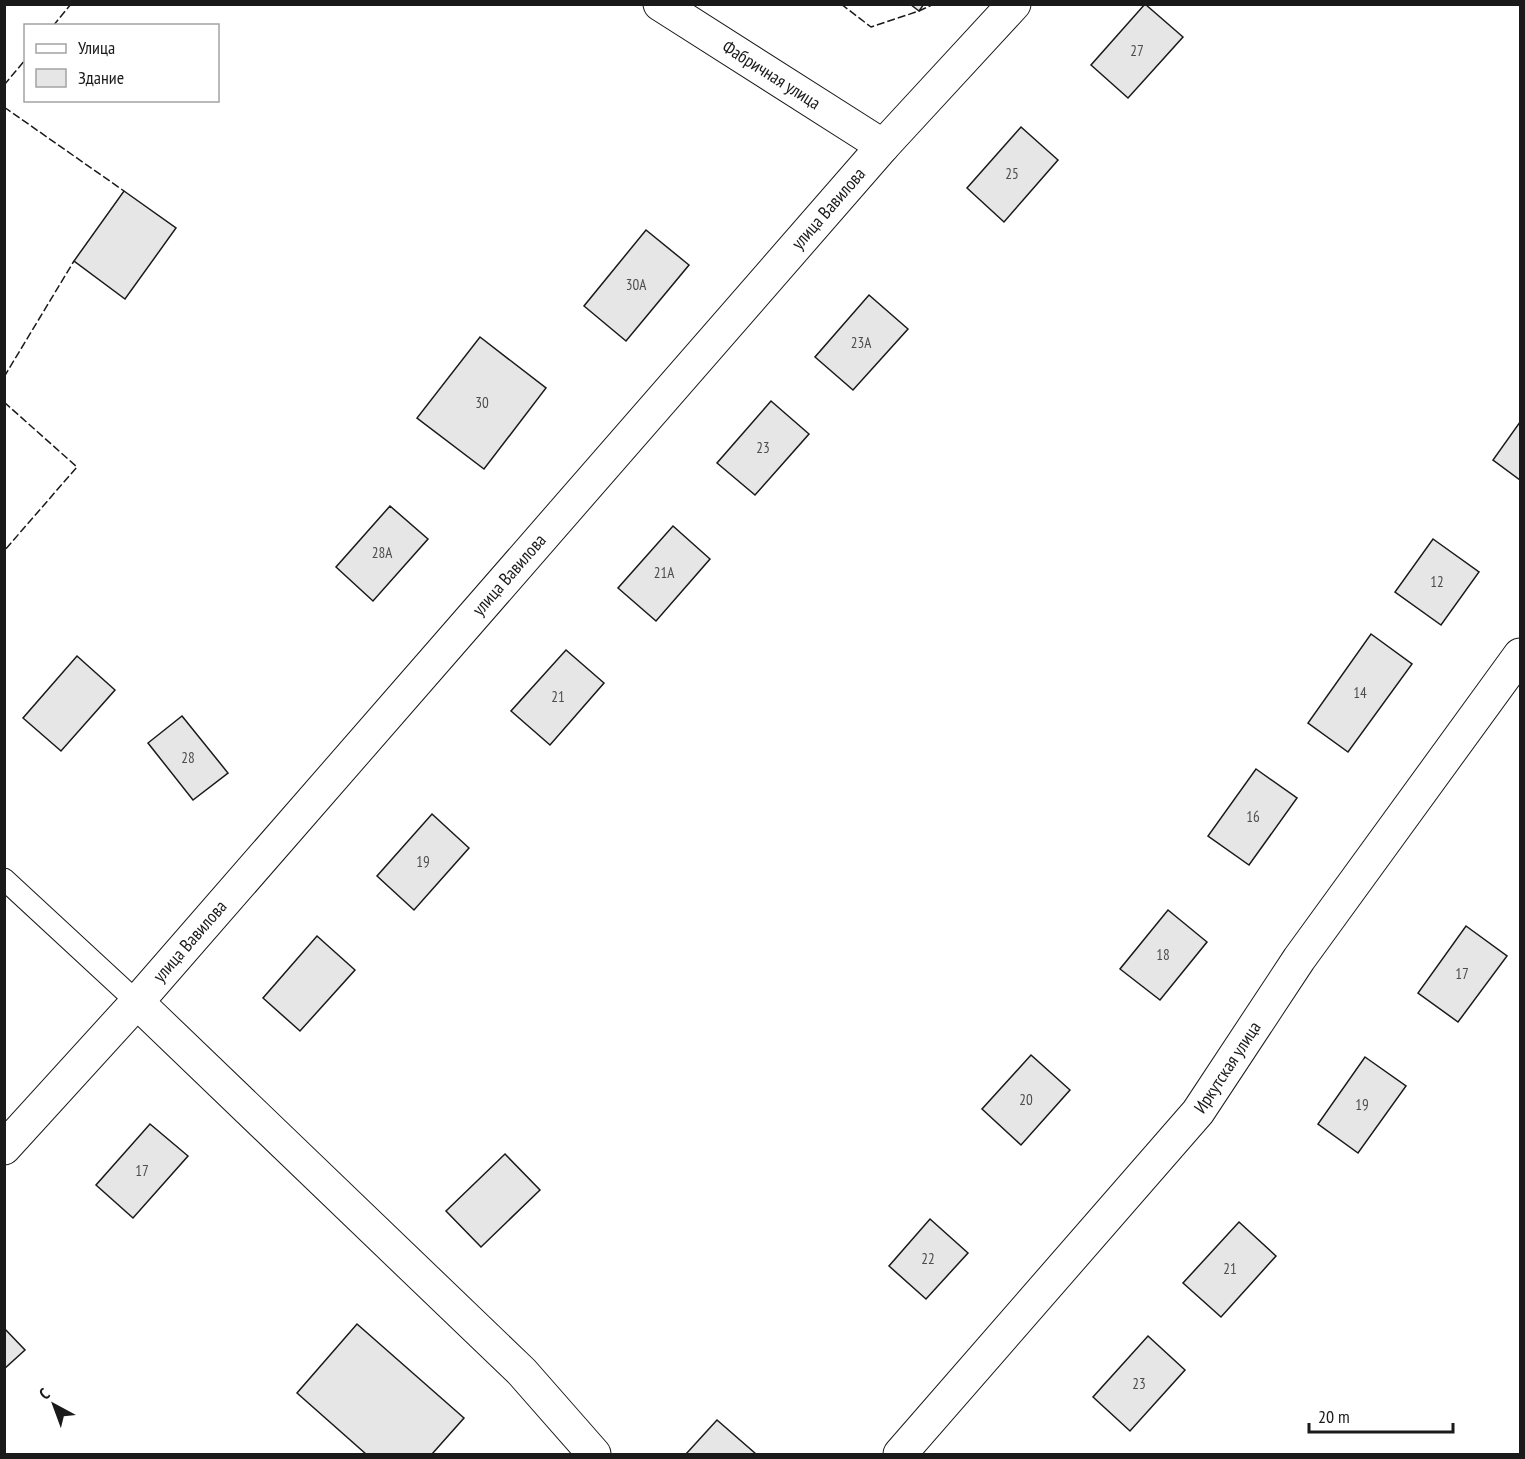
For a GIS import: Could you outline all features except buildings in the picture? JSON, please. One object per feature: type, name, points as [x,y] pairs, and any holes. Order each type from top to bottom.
[{"type":"street","name":"Фабричная улица","points":[[660,4],[883,146]]},
{"type":"street","name":"улица Вавилова","points":[[4,1148],[137,1002],[883,146],[1014,4]]},
{"type":"street","name":"Иркутская улица","points":[[900,1455],[1198,1112],[1299,959],[1521,655]]},
{"type":"street","points":[[137,1002],[522,1372],[594,1455]]},
{"type":"lane","points":[[4,879],[137,1002]]},
{"type":"fence","points":[[55,24],[71,4]]},
{"type":"fence","points":[[841,4],[871,27],[934,4]]},
{"type":"fence","points":[[4,85],[24,61]]},
{"type":"fence","points":[[4,107],[124,191]]},
{"type":"fence","points":[[4,377],[74,261]]},
{"type":"fence","points":[[4,402],[77,467],[4,551]]}]
